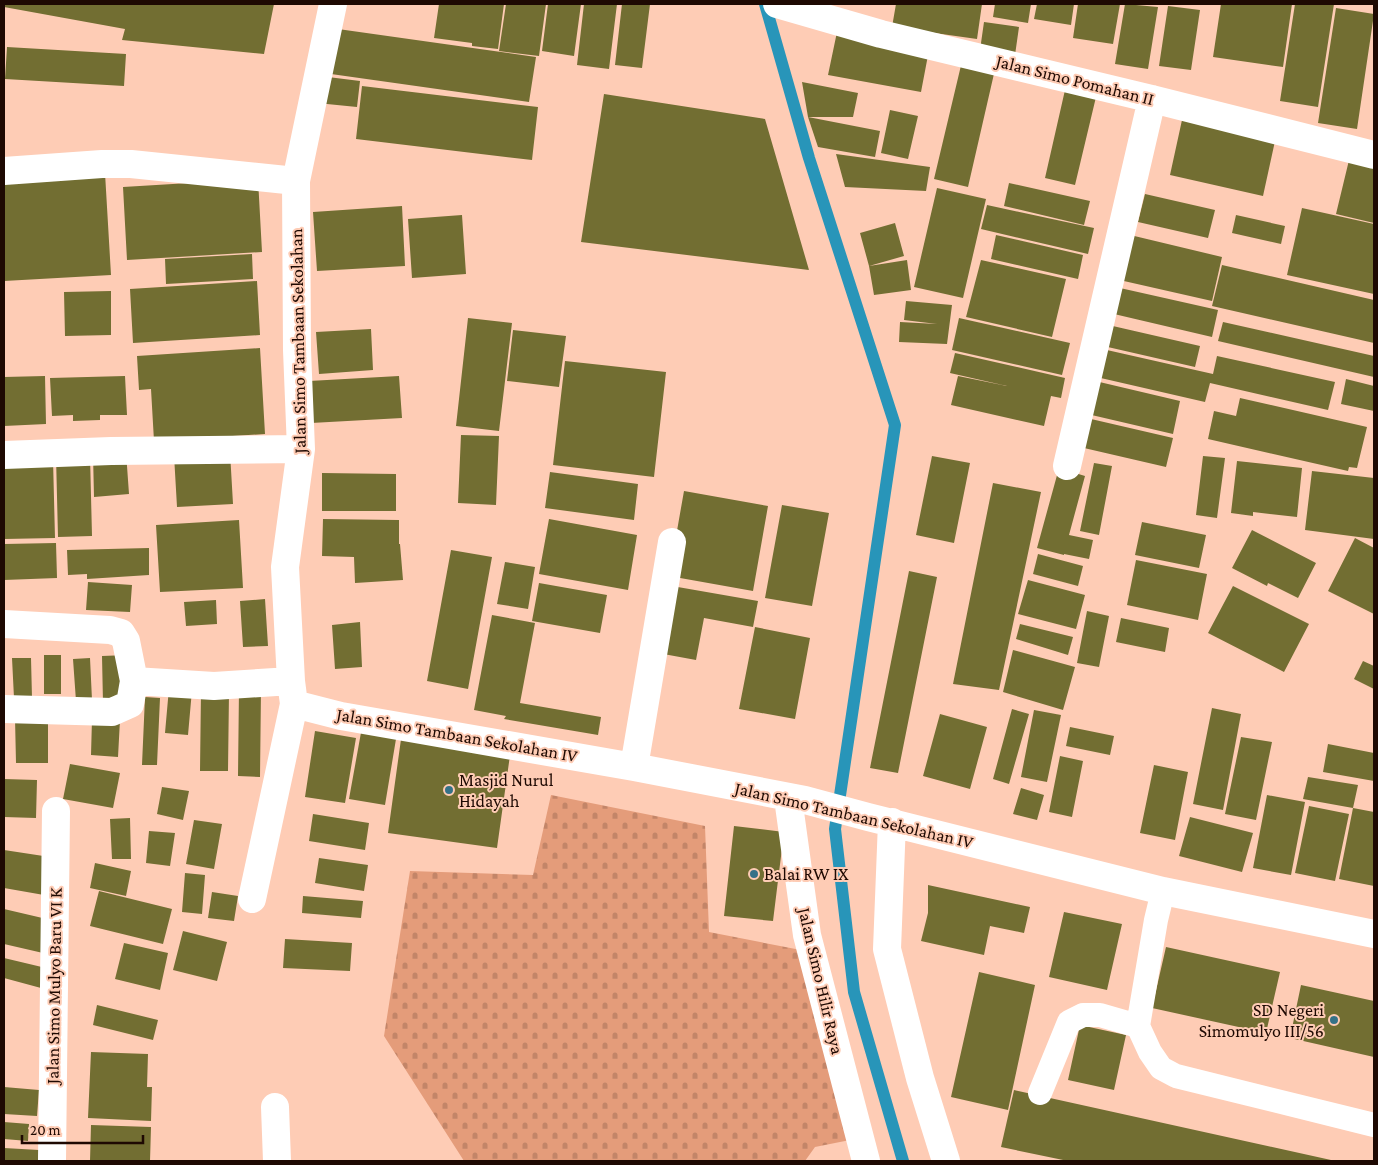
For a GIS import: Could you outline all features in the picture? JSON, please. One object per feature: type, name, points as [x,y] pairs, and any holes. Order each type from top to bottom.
[{"type":"street","name":"Jalan Simo Tambaan Sekolahan","points":[[252,899],[293,693],[285,566],[301,449],[297,350],[296,180],[333,4]]},
{"type":"street","name":"Jalan Simo Pomahan II","points":[[780,5],[881,34],[1374,155]]},
{"type":"street","points":[[1066,466],[1152,99]]},
{"type":"street","points":[[4,171],[102,164],[131,164],[296,180]]},
{"type":"street","points":[[4,455],[111,450],[301,449]]},
{"type":"street","points":[[634,767],[672,542]]},
{"type":"street","points":[[4,624],[110,630],[121,633],[126,641],[134,681],[130,704],[112,712],[4,709]]},
{"type":"street","name":"Jalan Simo Tambaan Sekolahan IV","points":[[134,681],[293,693],[341,716],[634,767],[797,799],[1163,891],[1374,934]]},
{"type":"street","name":"Jalan Simo Hilir Raya","points":[[797,799],[789,814],[807,935],[866,1161]]},
{"type":"street","name":"Jalan Simo Mulyo Baru VI K","points":[[52,1161],[56,812]]},
{"type":"street","points":[[880,820],[887,949],[920,1078],[946,1161]]},
{"type":"street","points":[[275,1107],[277,1161]]},
{"type":"lane","points":[[1163,891],[1156,920],[1138,1026],[1150,1052],[1161,1068],[1176,1076],[1374,1125]]},
{"type":"lane","points":[[1040,1094],[1069,1022],[1083,1015],[1100,1015],[1138,1026]]},
{"type":"green space","points":[[551,795],[705,826],[709,932],[811,952],[860,1138],[815,1147],[805,1161],[464,1161],[384,1036],[410,871],[533,875]]},
{"type":"building","points":[[4,4],[274,4],[264,54],[122,40],[125,29],[4,7]]},
{"type":"building","points":[[439,4],[504,4],[498,49],[472,46],[472,43],[434,38]]},
{"type":"building","points":[[506,4],[546,4],[539,56],[499,51]]},
{"type":"building","points":[[548,4],[581,4],[574,56],[542,51]]},
{"type":"building","points":[[584,4],[617,4],[609,69],[577,65]]},
{"type":"building","points":[[622,4],[650,4],[642,68],[615,65]]},
{"type":"building","points":[[896,4],[982,4],[977,39],[892,27]]},
{"type":"building","points":[[995,4],[1031,4],[1028,23],[993,17]]},
{"type":"building","points":[[1037,4],[1074,4],[1071,25],[1034,19]]},
{"type":"building","points":[[1078,4],[1120,4],[1113,44],[1073,38]]},
{"type":"building","points":[[1125,4],[1158,7],[1148,69],[1115,64]]},
{"type":"building","points":[[1221,4],[1292,4],[1283,67],[1213,57]]},
{"type":"building","points":[[1295,4],[1334,4],[1318,107],[1280,101]]},
{"type":"building","points":[[1168,6],[1200,10],[1191,70],[1159,66]]},
{"type":"building","points":[[1336,8],[1374,14],[1357,129],[1318,123]]},
{"type":"building","points":[[984,22],[1019,27],[1015,55],[980,50]]},
{"type":"building","points":[[338,29],[536,57],[529,102],[331,74]]},
{"type":"building","points":[[837,32],[929,50],[921,92],[828,75]]},
{"type":"building","points":[[7,47],[126,54],[124,86],[5,79]]},
{"type":"building","points":[[963,57],[996,65],[968,187],[934,179]]},
{"type":"building","points":[[320,76],[360,81],[357,107],[317,103]]},
{"type":"building","points":[[802,82],[858,93],[853,117],[808,117]]},
{"type":"building","points":[[362,86],[538,107],[532,160],[356,139]]},
{"type":"building","points":[[1065,90],[1096,97],[1075,185],[1045,178]]},
{"type":"building","points":[[604,94],[765,119],[809,270],[581,242]]},
{"type":"building","points":[[890,110],[918,116],[908,159],[881,153]]},
{"type":"building","points":[[808,117],[880,131],[875,157],[818,147]]},
{"type":"building","points":[[1182,120],[1275,141],[1263,196],[1170,175]]},
{"type":"building","points":[[836,154],[930,167],[926,191],[845,187]]},
{"type":"building","points":[[1350,156],[1374,161],[1374,223],[1336,214]]},
{"type":"building","points":[[105,173],[111,275],[4,281],[4,179]]},
{"type":"building","points":[[258,179],[262,252],[127,260],[123,187]]},
{"type":"building","points":[[1009,183],[1090,201],[1084,225],[1004,206]]},
{"type":"building","points":[[937,188],[986,199],[963,298],[914,287]]},
{"type":"building","points":[[1145,194],[1215,210],[1208,238],[1138,222]]},
{"type":"building","points":[[987,205],[1094,228],[1088,254],[981,229]]},
{"type":"building","points":[[402,206],[405,266],[317,271],[313,212]]},
{"type":"building","points":[[1302,208],[1374,224],[1374,294],[1287,275]]},
{"type":"building","points":[[462,215],[466,274],[412,278],[408,219]]},
{"type":"building","points":[[1236,215],[1285,226],[1281,244],[1232,233]]},
{"type":"building","points":[[895,223],[904,256],[869,266],[860,233]]},
{"type":"building","points":[[1126,234],[1222,257],[1212,301],[1115,279]]},
{"type":"building","points":[[996,235],[1083,255],[1078,279],[991,259]]},
{"type":"building","points":[[252,254],[253,279],[166,284],[165,259]]},
{"type":"building","points":[[907,260],[911,290],[874,295],[869,266]]},
{"type":"building","points":[[981,260],[1066,279],[1052,337],[966,317]]},
{"type":"building","points":[[1222,265],[1374,300],[1374,343],[1212,306]]},
{"type":"building","points":[[257,281],[260,335],[133,343],[130,289]]},
{"type":"building","points":[[1120,288],[1218,310],[1212,337],[1114,314]]},
{"type":"building","points":[[111,291],[111,335],[65,336],[64,292]]},
{"type":"building","points":[[906,301],[952,305],[947,344],[899,342],[900,322],[937,324],[904,320]]},
{"type":"building","points":[[468,318],[512,323],[499,431],[456,426]]},
{"type":"building","points":[[959,318],[1070,343],[1062,375],[952,350]]},
{"type":"building","points":[[1223,322],[1374,356],[1374,377],[1218,341]]},
{"type":"building","points":[[1104,324],[1200,346],[1195,367],[1099,345]]},
{"type":"building","points":[[371,329],[373,370],[319,374],[316,332]]},
{"type":"building","points":[[513,330],[566,336],[559,387],[507,381]]},
{"type":"building","points":[[260,348],[265,434],[154,441],[151,389],[139,390],[137,356]]},
{"type":"building","points":[[1098,348],[1213,374],[1217,356],[1335,382],[1328,410],[1210,383],[1205,402],[1092,376]]},
{"type":"building","points":[[955,353],[1065,378],[1061,398],[1051,396],[1044,426],[951,405],[958,376],[1007,386],[950,373]]},
{"type":"building","points":[[565,361],[666,372],[654,477],[553,465]]},
{"type":"building","points":[[45,376],[46,424],[4,426],[4,377]]},
{"type":"building","points":[[125,376],[127,415],[100,415],[100,420],[73,421],[73,415],[52,416],[50,378]]},
{"type":"building","points":[[399,376],[402,418],[311,423],[309,381]]},
{"type":"building","points":[[1346,379],[1374,386],[1374,411],[1341,404]]},
{"type":"building","points":[[1091,380],[1180,401],[1173,434],[1083,413]]},
{"type":"building","points":[[1240,398],[1367,427],[1357,468],[1349,467],[1348,471],[1208,439],[1214,411],[1236,416]]},
{"type":"building","points":[[1091,419],[1173,438],[1166,467],[1084,448]]},
{"type":"building","points":[[461,435],[499,436],[496,505],[458,503]]},
{"type":"building","points":[[126,452],[129,494],[94,497],[93,454]]},
{"type":"building","points":[[230,452],[233,504],[177,507],[174,455]]},
{"type":"building","points":[[90,455],[92,536],[58,537],[56,456]]},
{"type":"building","points":[[932,456],[970,463],[954,543],[916,535]]},
{"type":"building","points":[[1203,456],[1225,458],[1217,518],[1196,515]]},
{"type":"building","points":[[53,459],[55,538],[4,539],[4,460]]},
{"type":"building","points":[[1237,461],[1302,468],[1297,517],[1253,512],[1253,516],[1231,513]]},
{"type":"building","points":[[1094,463],[1112,466],[1099,535],[1080,531]]},
{"type":"building","points":[[1059,468],[1085,476],[1069,535],[1093,540],[1089,559],[1037,548]]},
{"type":"building","points":[[1312,471],[1374,478],[1374,539],[1305,530]]},
{"type":"building","points":[[550,472],[638,484],[634,520],[545,508]]},
{"type":"building","points":[[322,473],[396,474],[396,511],[322,511]]},
{"type":"building","points":[[993,483],[1041,492],[999,690],[953,684]]},
{"type":"building","points":[[684,491],[768,506],[753,591],[669,576]]},
{"type":"building","points":[[782,505],[829,513],[812,606],[765,598]]},
{"type":"building","points":[[323,519],[399,520],[399,544],[403,580],[355,583],[354,557],[322,556]]},
{"type":"building","points":[[549,519],[637,535],[628,590],[539,574]]},
{"type":"building","points":[[239,520],[243,588],[160,592],[156,525]]},
{"type":"building","points":[[1142,522],[1206,535],[1199,568],[1135,555]]},
{"type":"building","points":[[1252,530],[1316,563],[1298,598],[1268,583],[1267,586],[1232,568]]},
{"type":"building","points":[[1355,538],[1374,548],[1374,614],[1328,591]]},
{"type":"building","points":[[56,543],[57,578],[4,580],[4,544]]},
{"type":"building","points":[[149,548],[149,575],[87,579],[87,574],[68,575],[67,550]]},
{"type":"building","points":[[451,550],[492,557],[468,689],[427,681]]},
{"type":"building","points":[[1038,554],[1083,566],[1078,586],[1033,574]]},
{"type":"building","points":[[1136,560],[1207,574],[1198,620],[1127,605]]},
{"type":"building","points":[[505,562],[535,567],[528,609],[497,604]]},
{"type":"building","points":[[909,571],[937,577],[898,773],[870,768]]},
{"type":"building","points":[[1028,580],[1085,595],[1076,629],[1018,614]]},
{"type":"building","points":[[88,582],[132,585],[130,612],[86,610]]},
{"type":"building","points":[[539,583],[607,595],[600,633],[532,621]]},
{"type":"building","points":[[672,586],[758,601],[753,627],[704,618],[696,660],[658,653]]},
{"type":"building","points":[[1233,586],[1309,624],[1284,672],[1208,633]]},
{"type":"building","points":[[265,599],[268,646],[243,647],[240,601]]},
{"type":"building","points":[[216,600],[217,624],[186,626],[184,602]]},
{"type":"building","points":[[1087,611],[1109,616],[1099,667],[1077,663]]},
{"type":"building","points":[[492,615],[535,623],[520,703],[601,717],[598,735],[504,719],[506,716],[474,710]]},
{"type":"building","points":[[1121,618],[1169,628],[1165,652],[1116,642]]},
{"type":"building","points":[[360,622],[362,667],[335,669],[332,625]]},
{"type":"building","points":[[1020,624],[1073,637],[1068,655],[1016,639]]},
{"type":"building","points":[[755,627],[810,638],[795,719],[739,709]]},
{"type":"building","points":[[1013,650],[1075,667],[1063,710],[1003,692]]},
{"type":"building","points":[[44,655],[61,655],[61,694],[44,694]]},
{"type":"building","points":[[128,655],[129,702],[103,703],[102,656]]},
{"type":"building","points":[[12,658],[31,658],[32,698],[14,698]]},
{"type":"building","points":[[90,658],[92,700],[76,701],[73,659]]},
{"type":"building","points":[[1363,661],[1374,666],[1374,689],[1354,679]]},
{"type":"building","points":[[169,688],[192,690],[188,735],[165,733]]},
{"type":"building","points":[[239,689],[261,690],[260,777],[238,776]]},
{"type":"building","points":[[201,691],[229,692],[228,771],[200,771]]},
{"type":"building","points":[[145,697],[160,698],[157,765],[142,765]]},
{"type":"building","points":[[1212,708],[1241,714],[1223,810],[1193,804]]},
{"type":"building","points":[[1012,709],[1029,714],[1009,784],[993,779]]},
{"type":"building","points":[[1034,710],[1061,715],[1047,782],[1021,777]]},
{"type":"building","points":[[940,714],[987,727],[970,789],[923,776]]},
{"type":"building","points":[[15,718],[48,718],[48,763],[16,763]]},
{"type":"building","points":[[92,719],[120,720],[118,757],[91,755]]},
{"type":"building","points":[[362,727],[397,733],[385,805],[349,799]]},
{"type":"building","points":[[1070,727],[1114,736],[1110,755],[1066,746]]},
{"type":"building","points":[[315,731],[356,738],[345,803],[305,797]]},
{"type":"building","name":"Masjid Nurul Hidayah","points":[[402,732],[511,748],[497,848],[388,833]]},
{"type":"building","points":[[1241,737],[1272,742],[1256,820],[1225,814]]},
{"type":"building","points":[[1328,744],[1374,753],[1374,781],[1323,772]]},
{"type":"building","points":[[1060,756],[1083,761],[1072,817],[1049,812]]},
{"type":"building","points":[[70,764],[120,773],[113,808],[63,799]]},
{"type":"building","points":[[1154,765],[1188,772],[1175,840],[1140,833]]},
{"type":"building","points":[[1308,777],[1358,785],[1353,808],[1303,799]]},
{"type":"building","points":[[4,779],[37,780],[36,818],[4,817]]},
{"type":"building","points":[[162,787],[189,791],[183,820],[157,814]]},
{"type":"building","points":[[1021,788],[1044,795],[1037,820],[1013,814]]},
{"type":"building","points":[[1267,795],[1305,802],[1291,875],[1253,868]]},
{"type":"building","points":[[1309,806],[1349,814],[1335,881],[1295,873]]},
{"type":"building","points":[[1353,808],[1374,812],[1374,886],[1339,879]]},
{"type":"building","points":[[313,814],[369,823],[365,850],[309,841]]},
{"type":"building","points":[[1190,817],[1253,833],[1242,872],[1179,856]]},
{"type":"building","points":[[130,818],[131,859],[112,859],[110,819]]},
{"type":"building","points":[[194,820],[222,824],[214,869],[186,864]]},
{"type":"building","name":"Balai RW IX","points":[[734,826],[784,832],[773,921],[724,916]]},
{"type":"building","points":[[149,831],[175,833],[170,866],[146,863]]},
{"type":"building","points":[[4,850],[50,857],[44,895],[4,888]]},
{"type":"building","points":[[319,858],[368,865],[364,891],[315,883]]},
{"type":"building","points":[[95,863],[131,871],[126,896],[90,888]]},
{"type":"building","points":[[185,873],[205,875],[202,914],[182,912]]},
{"type":"building","points":[[928,885],[1030,907],[1024,933],[990,926],[984,955],[921,941],[928,913]]},
{"type":"building","points":[[99,891],[172,909],[163,944],[90,926]]},
{"type":"building","points":[[212,892],[238,896],[234,921],[208,918]]},
{"type":"building","points":[[303,896],[363,901],[361,918],[302,913]]},
{"type":"building","points":[[4,909],[51,920],[43,953],[4,944]]},
{"type":"building","points":[[1064,912],[1122,924],[1107,990],[1049,977]]},
{"type":"building","points":[[183,931],[227,942],[217,981],[173,970]]},
{"type":"building","points":[[285,939],[352,943],[350,971],[283,968]]},
{"type":"building","points":[[124,943],[168,953],[160,990],[115,979]]},
{"type":"building","points":[[1166,947],[1280,972],[1266,1033],[1152,1008]]},
{"type":"building","points":[[4,958],[46,968],[41,988],[4,978]]},
{"type":"building","points":[[979,972],[1035,985],[1008,1110],[951,1097]]},
{"type":"building","name":"SD Negeri Simomulyo III/56","points":[[1301,985],[1374,1001],[1374,1057],[1290,1038]]},
{"type":"building","points":[[97,1005],[158,1020],[153,1040],[93,1025]]},
{"type":"building","points":[[1080,1025],[1126,1035],[1114,1090],[1068,1080]]},
{"type":"building","points":[[91,1052],[148,1054],[147,1087],[152,1087],[151,1121],[88,1118]]},
{"type":"building","points":[[4,1087],[39,1090],[37,1116],[4,1114]]},
{"type":"building","points":[[1014,1090],[1331,1161],[1068,1161],[1001,1147]]},
{"type":"building","points":[[4,1122],[29,1124],[28,1141],[4,1139]]},
{"type":"building","points":[[91,1125],[151,1127],[150,1161],[90,1161]]},
{"type":"building","points":[[4,1148],[39,1150],[38,1161],[4,1161]]},
{"type":"waterway","points":[[765,4],[809,158],[895,425],[835,829],[854,992],[903,1161]]},
{"type":"place","name":"Masjid Nurul Hidayah","points":[[449,790]]},
{"type":"place","name":"Balai RW IX","points":[[754,874]]},
{"type":"place","name":"SD Negeri Simomulyo III/56","points":[[1334,1020]]}]
